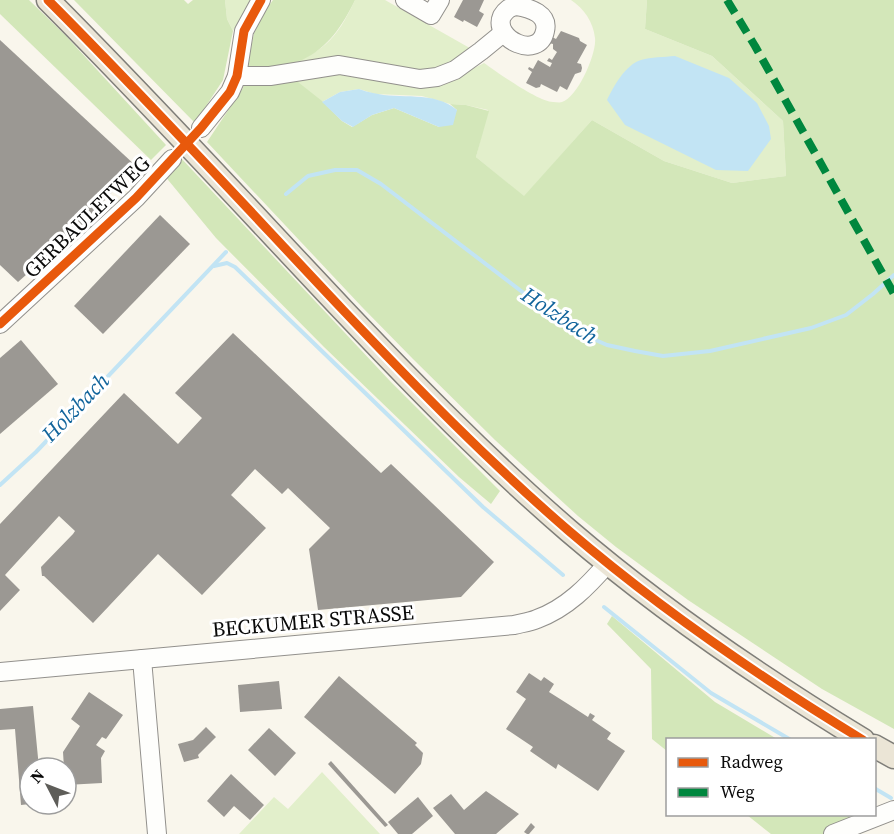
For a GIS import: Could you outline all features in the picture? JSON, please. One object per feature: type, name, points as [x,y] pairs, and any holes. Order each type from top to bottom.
[{"type":"main road","points":[[48,0],[402,371],[485,454],[569,531],[676,615],[757,673],[860,738]]},
{"type":"main road","points":[[876,747],[894,757]]},
{"type":"street","points":[[201,128],[230,92],[237,76],[244,31],[261,0]]},
{"type":"street","points":[[405,0],[431,15],[440,0]]},
{"type":"street","points":[[516,3],[536,12],[543,18],[546,26],[539,43],[530,46],[520,45],[503,33],[500,21],[505,11],[516,3]]},
{"type":"street","points":[[237,76],[270,76],[339,65],[420,79],[437,78],[464,63],[503,33]]},
{"type":"street","name":"GERBAULETWEG","points":[[0,324],[136,198],[172,159]]},
{"type":"street","name":"BECKUMER STRASSE","points":[[0,672],[514,625],[537,619],[573,599],[608,563]]},
{"type":"street","points":[[142,659],[157,834]]},
{"type":"street","points":[[833,834],[894,810]]},
{"type":"green space","points":[[0,0],[29,0],[66,36],[166,145],[151,160],[0,14]]},
{"type":"green space","points":[[74,0],[184,0],[188,4],[193,0],[225,0],[227,19],[233,31],[223,80],[195,123]]},
{"type":"green space","points":[[225,0],[251,0],[233,31],[227,19]]},
{"type":"green space","points":[[273,0],[355,0],[340,27],[320,49],[302,60],[279,67],[322,101],[342,121],[352,127],[372,115],[394,108],[439,127],[457,110],[450,104],[466,105],[489,111],[476,157],[524,196],[592,120],[664,161],[732,183],[786,176],[783,121],[712,56],[645,29],[647,0],[894,0],[894,729],[822,689],[688,600],[578,516],[495,440],[413,359],[207,142],[243,88],[254,33]]},
{"type":"green space","points":[[355,0],[385,0],[475,51],[438,73],[279,67],[306,57],[326,44],[341,26]]},
{"type":"green space","points":[[571,0],[647,0],[645,29],[712,56],[783,121],[786,176],[732,183],[664,161],[592,120],[524,197],[476,157],[488,110],[450,104],[422,96],[375,94],[359,89],[340,92],[322,102],[291,77],[315,72],[455,78],[484,63],[538,97],[547,101],[561,102],[568,98],[580,84],[590,64],[595,45],[590,21],[584,11]]},
{"type":"green space","points":[[180,157],[390,381],[500,491],[491,504],[459,477],[324,347],[216,238],[164,175]]},
{"type":"green space","points":[[612,616],[715,702],[775,738],[666,738],[666,750],[652,739],[651,669],[607,624]]},
{"type":"green space","points":[[322,772],[380,834],[239,834],[274,797],[288,809]]},
{"type":"green space","points":[[748,816],[858,816],[823,834],[771,834]]},
{"type":"water","points":[[675,56],[729,78],[757,103],[769,126],[771,139],[748,171],[716,170],[625,125],[607,100],[630,66],[649,58]]},
{"type":"water","points":[[359,89],[384,95],[438,100],[457,110],[453,125],[439,127],[394,108],[372,115],[353,127],[342,121],[322,102],[340,92]]},
{"type":"building","points":[[463,0],[484,0],[479,11],[484,14],[477,27],[454,17]]},
{"type":"building","points":[[561,31],[579,38],[587,45],[577,63],[581,64],[581,72],[575,74],[567,90],[560,86],[557,92],[541,84],[536,88],[526,83],[532,72],[528,69],[529,67],[533,69],[538,60],[550,67],[552,63],[547,61],[549,58],[552,60],[557,52],[553,49],[553,44],[549,43],[552,37],[556,39]]},
{"type":"building","points":[[0,40],[136,166],[82,225],[18,282],[0,265]]},
{"type":"building","points":[[160,215],[190,244],[103,334],[74,306]]},
{"type":"building","points":[[233,333],[381,473],[391,464],[494,562],[461,597],[318,610],[309,549],[330,528],[288,488],[282,494],[255,469],[231,495],[266,528],[202,595],[158,554],[93,623],[42,576],[41,567],[75,531],[59,516],[5,575],[20,590],[0,611],[0,524],[124,393],[178,444],[202,418],[175,393]]},
{"type":"building","points":[[21,340],[58,384],[0,434],[0,358]]},
{"type":"building","points":[[529,673],[541,681],[544,677],[554,684],[549,692],[588,717],[590,713],[595,716],[592,720],[611,733],[607,739],[625,751],[598,791],[558,764],[556,769],[530,751],[533,747],[506,729],[526,699],[516,692]]},
{"type":"building","points":[[339,676],[417,743],[415,745],[423,753],[421,764],[395,794],[304,717]]},
{"type":"building","points":[[279,681],[282,709],[240,712],[238,685]]},
{"type":"building","points":[[89,692],[123,715],[106,739],[102,737],[96,745],[105,751],[101,758],[102,783],[78,784],[78,756],[63,756],[63,752],[80,726],[71,719]]},
{"type":"building","points":[[33,706],[38,756],[18,756],[18,767],[15,729],[0,730],[0,709]]},
{"type":"building","points":[[206,727],[216,737],[198,755],[199,758],[184,762],[178,744],[193,740]]},
{"type":"building","points":[[269,728],[296,753],[275,776],[248,750]]},
{"type":"building","points":[[331,761],[388,825],[385,827],[328,764]]},
{"type":"building","points":[[231,774],[264,805],[250,820],[234,806],[224,817],[207,801]]},
{"type":"building","points":[[486,791],[519,814],[496,834],[455,834],[433,808],[451,794],[464,810]]},
{"type":"building","points":[[418,797],[433,816],[412,834],[398,834],[388,822]]},
{"type":"building","points":[[531,823],[535,827],[527,834],[524,832]]},
{"type":"waterway","name":"Holzbach","points":[[286,194],[308,176],[335,170],[357,170],[381,184],[559,320],[582,334],[607,345],[663,356],[710,351],[811,328],[846,315],[894,275]]},
{"type":"waterway","name":"Holzbach","points":[[0,485],[36,452],[226,252]]},
{"type":"waterway","points":[[214,266],[227,263],[235,267],[483,507],[563,575]]},
{"type":"waterway","points":[[604,607],[711,693],[788,738]]},
{"type":"waterway","points":[[876,789],[891,798]]},
{"type":"marked path","points":[[727,0],[894,294]]},
{"type":"cycle path","points":[[48,0],[160,115],[397,367],[539,505],[639,588],[712,642],[860,738]]},
{"type":"cycle path","points":[[0,324],[136,198],[201,128],[230,92],[237,76],[244,31],[261,0]]}]
